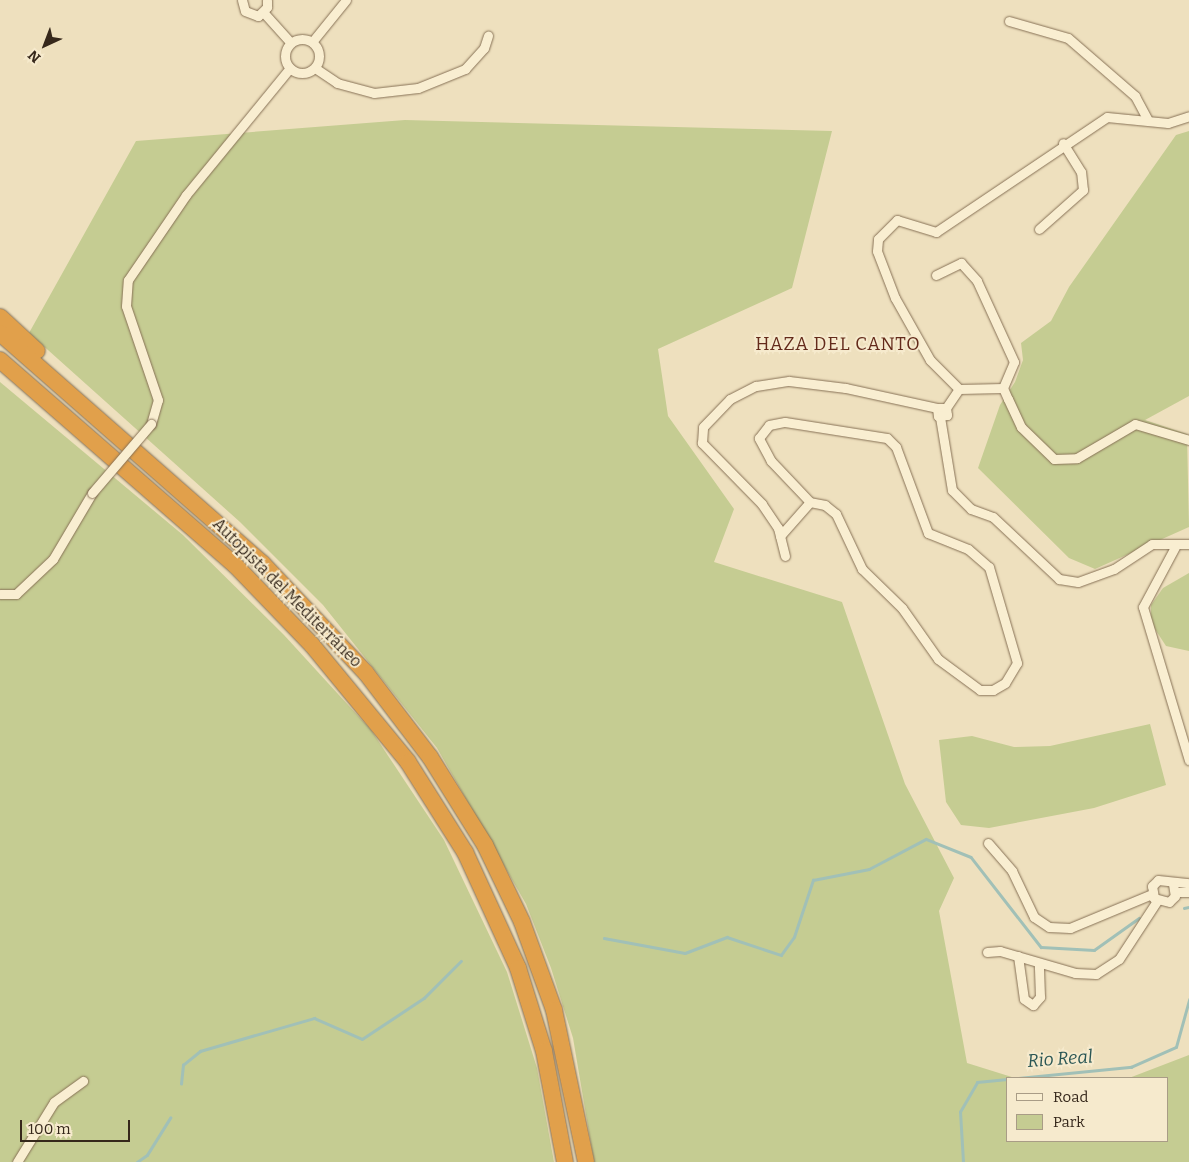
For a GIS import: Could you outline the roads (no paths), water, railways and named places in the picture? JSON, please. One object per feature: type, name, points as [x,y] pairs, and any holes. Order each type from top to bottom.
[{"type":"highway","points":[[0,317],[235,530],[262,563]]},
{"type":"highway","name":"Autopista del Mediterráneo","points":[[0,333],[262,563],[366,673],[430,757],[485,845],[522,922],[554,1010],[586,1162]]},
{"type":"highway","name":"Autopista del Mediterráneo","points":[[0,360],[184,519],[279,609],[391,738],[465,852],[500,924],[534,1013],[554,1091],[565,1162]]},
{"type":"highway","points":[[0,375],[279,609]]},
{"type":"street","points":[[242,0],[251,15],[264,12]]},
{"type":"street","points":[[264,12],[267,0]]},
{"type":"street","points":[[312,42],[346,0]]},
{"type":"street","points":[[264,12],[290,43]]},
{"type":"street","points":[[1009,21],[1068,38],[1135,96],[1146,119]]},
{"type":"street","points":[[315,68],[337,83],[374,93],[418,88],[465,69],[484,48],[488,36]]},
{"type":"street","points":[[301,39],[312,42],[319,54],[315,68],[303,73],[290,68],[285,56],[290,43],[301,39]]},
{"type":"street","points":[[0,594],[16,594],[53,559],[92,493],[151,424],[158,400],[126,306],[128,280],[186,195],[290,68]]},
{"type":"street","points":[[1003,388],[959,389],[915,340],[880,258],[878,239],[897,220],[936,232],[1063,143],[1107,116],[1168,123],[1189,116]]},
{"type":"street","points":[[1039,229],[1083,190],[1081,172],[1063,143]]},
{"type":"street","points":[[936,275],[961,264],[977,281],[1014,362],[1003,388],[1021,427],[1054,459],[1077,458],[1135,424],[1189,440]]},
{"type":"street","points":[[785,556],[780,536],[762,504],[702,443],[703,427],[730,399],[756,386],[789,381],[846,388],[941,411]]},
{"type":"street","points":[[959,389],[941,411],[952,490],[971,509],[992,517],[1058,579],[1078,582],[1114,569],[1152,544],[1175,547],[1189,544]]},
{"type":"street","points":[[785,422],[891,443],[917,496],[928,533],[968,549],[990,567],[1017,664],[1005,683],[993,690],[980,690],[958,678],[914,631],[902,608],[862,569],[836,514],[825,505],[810,502],[763,446],[759,438],[770,426],[785,422]]},
{"type":"street","points":[[780,536],[810,502]]},
{"type":"street","points":[[1175,547],[1143,608],[1189,760]]},
{"type":"street","points":[[988,842],[1012,871],[1034,917],[1049,927],[1070,928],[1154,898],[1169,902],[1174,888]]},
{"type":"street","points":[[987,952],[1018,956],[1086,976],[1108,969],[1154,898],[1158,880],[1174,888],[1188,888]]},
{"type":"street","points":[[1018,956],[1028,1004],[1040,997],[1039,963]]},
{"type":"street","points":[[17,1162],[54,1102],[83,1081]]},
{"type":"waterway","points":[[604,938],[685,953],[727,937],[781,955],[794,937],[813,880],[869,869],[926,839],[971,857],[1041,947],[1094,950],[1139,918]]},
{"type":"waterway","points":[[1184,908],[1189,907]]},
{"type":"waterway","points":[[181,1084],[183,1065],[200,1051],[314,1018],[362,1039],[424,998],[461,961]]},
{"type":"waterway","name":"Rio Real","points":[[1028,1077],[1131,1067],[1176,1047],[1189,1000]]},
{"type":"waterway","name":"Rio Real","points":[[963,1162],[960,1112],[977,1082],[1006,1079]]},
{"type":"waterway","points":[[137,1162],[147,1155],[170,1118]]},
{"type":"district","name":"HAZA DEL CANTO","points":[[838,344]]}]
